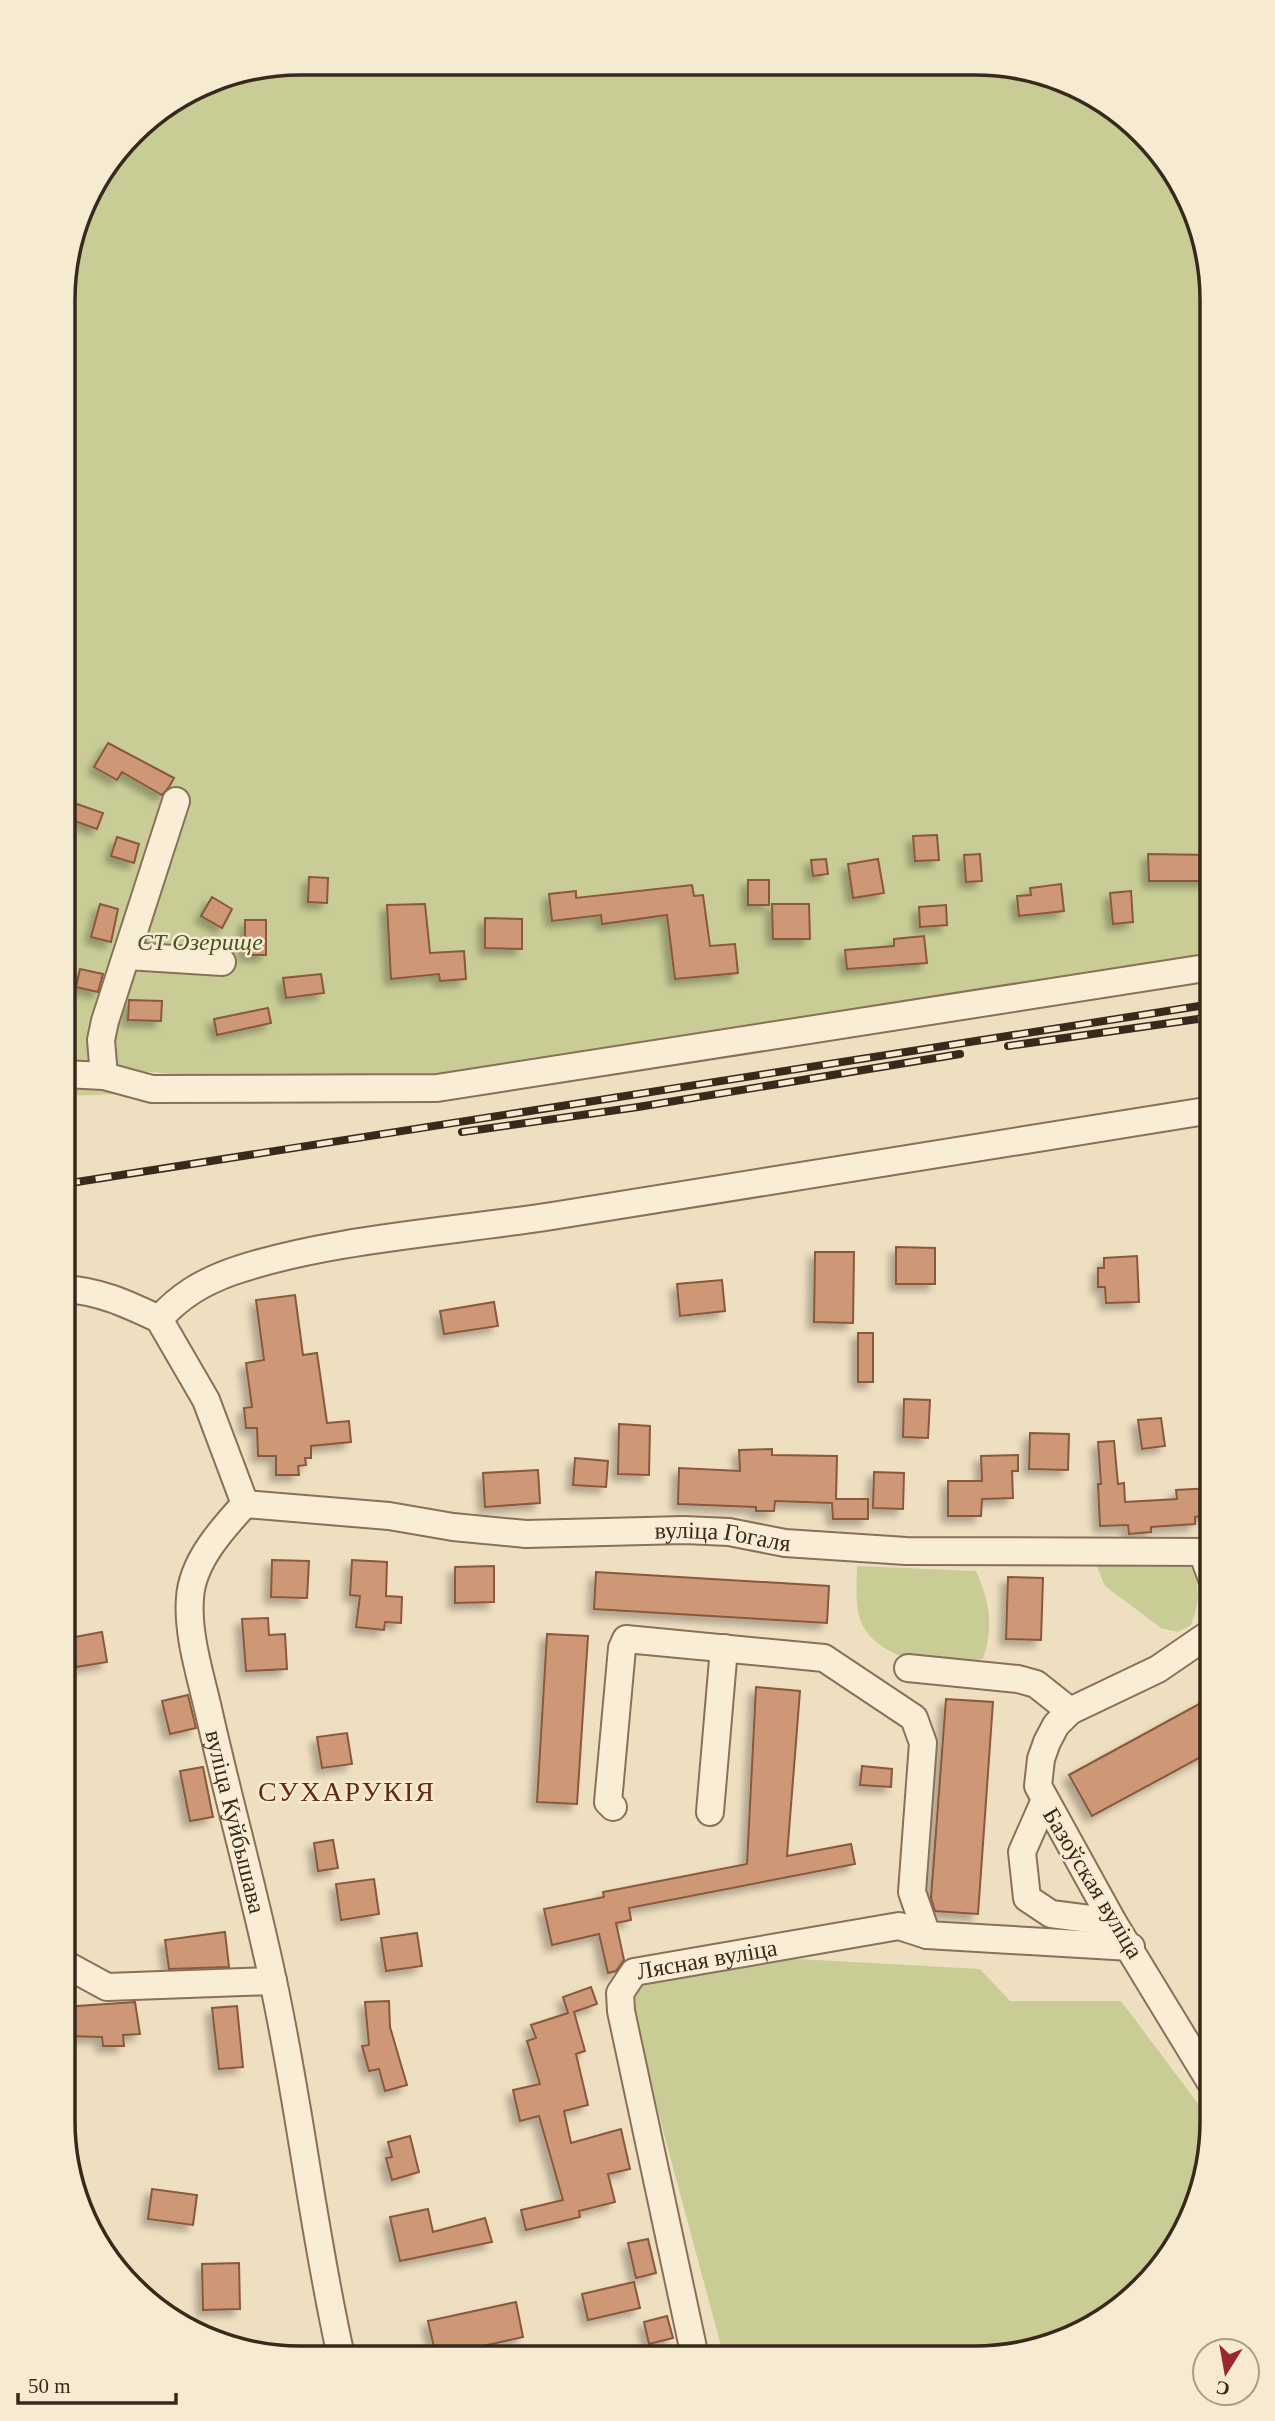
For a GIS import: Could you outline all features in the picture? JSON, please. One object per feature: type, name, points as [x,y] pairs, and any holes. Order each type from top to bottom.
[{"type":"street","points":[[112,1079],[101,1040],[176,801]]},
{"type":"street","points":[[127,956],[222,962]]},
{"type":"street","points":[[75,1075],[112,1079],[152,1089],[437,1088],[1200,969]]},
{"type":"street","points":[[159,1319],[179,1298],[204,1283],[233,1272],[320,1250],[548,1217],[1200,1112]]},
{"type":"street","points":[[75,1289],[119,1299],[159,1319],[206,1400],[245,1504]]},
{"type":"street","name":"вуліца Гогаля","points":[[245,1504],[389,1516],[453,1527],[526,1534],[684,1530],[729,1532],[785,1543],[906,1551],[1199,1552]]},
{"type":"street","name":"вуліца Куйбышава","points":[[245,1504],[221,1530],[192,1580],[189,1600],[196,1653],[232,1819],[273,1981],[323,2277],[339,2346]]},
{"type":"street","points":[[613,1808],[608,1802],[615,1709],[622,1648],[626,1639],[824,1658],[914,1718],[923,1743],[912,1892],[927,1935]]},
{"type":"street","name":"Базоўская вуліца","points":[[1199,1640],[1158,1668],[1070,1711],[1056,1725],[1041,1759],[1038,1786],[1044,1802],[1113,1922],[1131,1947],[1199,2061]]},
{"type":"street","points":[[710,1812],[724,1648]]},
{"type":"street","points":[[908,1668],[1018,1679],[1037,1684],[1070,1711]]},
{"type":"street","points":[[1044,1802],[1022,1852],[1027,1898],[1051,1914],[1113,1922]]},
{"type":"street","name":"Лясная вуліца","points":[[693,2346],[621,2011],[620,1993],[626,1980],[634,1972],[899,1926],[927,1935],[1131,1947]]},
{"type":"street","points":[[75,1970],[107,1987],[273,1981]]},
{"type":"green space","name":"СТ Озерище","points":[[300,75],[975,75],[1019,80],[1074,98],[1100,113],[1144,152],[1177,201],[1188,228],[1198,271],[1200,957],[438,1077],[254,1081],[138,1071],[119,1094],[75,1096],[75,300],[77,271],[92,214],[122,163],[152,131],[188,105],[214,92],[271,77]]},
{"type":"green space","points":[[1186,1560],[1195,1576],[1198,1600],[1191,1625],[1178,1632],[1161,1628],[1105,1586],[1096,1565]]},
{"type":"green space","points":[[857,1566],[976,1571],[985,1593],[989,1615],[989,1636],[983,1659],[939,1666],[907,1659],[886,1649],[869,1635],[858,1612]]},
{"type":"green space","points":[[781,1958],[980,1969],[1010,2001],[1121,2001],[1199,2105],[1195,2165],[1177,2220],[1162,2246],[1134,2280],[1100,2308],[1047,2334],[1019,2341],[975,2346],[721,2346],[629,2004],[644,1977]]},
{"type":"building","points":[[108,743],[174,778],[169,787],[162,795],[122,772],[117,780],[94,767]]},
{"type":"building","points":[[75,803],[103,813],[97,829],[75,821]]},
{"type":"building","points":[[937,835],[939,860],[915,861],[913,836]]},
{"type":"building","points":[[117,837],[139,844],[134,863],[111,856]]},
{"type":"building","points":[[980,854],[982,881],[966,882],[964,855]]},
{"type":"building","points":[[1148,854],[1200,855],[1200,881],[1149,881]]},
{"type":"building","points":[[826,859],[828,874],[813,876],[811,860]]},
{"type":"building","points":[[878,859],[884,893],[853,898],[848,864]]},
{"type":"building","points":[[309,877],[328,878],[327,903],[308,902]]},
{"type":"building","points":[[748,880],[769,880],[769,905],[748,905]]},
{"type":"building","points":[[1061,884],[1064,911],[1019,916],[1017,896],[1031,895],[1030,888]]},
{"type":"building","points":[[692,885],[694,896],[703,895],[710,946],[735,944],[738,973],[675,979],[667,915],[602,924],[601,915],[552,921],[549,894],[576,891],[576,898]]},
{"type":"building","points":[[1131,891],[1133,922],[1113,924],[1110,893]]},
{"type":"building","points":[[212,897],[232,909],[222,928],[201,916]]},
{"type":"building","points":[[100,904],[118,909],[111,942],[91,937]]},
{"type":"building","points":[[425,904],[430,953],[464,951],[466,979],[440,981],[439,974],[391,979],[387,905]]},
{"type":"building","points":[[772,904],[809,904],[810,939],[773,939]]},
{"type":"building","points":[[946,905],[947,925],[920,927],[919,907]]},
{"type":"building","points":[[485,918],[522,919],[522,949],[485,948]]},
{"type":"building","points":[[245,920],[266,920],[266,955],[245,955]]},
{"type":"building","points":[[924,936],[927,963],[847,969],[845,950],[894,946],[894,939]]},
{"type":"building","points":[[80,969],[103,974],[98,992],[76,987]]},
{"type":"building","points":[[321,974],[324,993],[286,998],[283,978]]},
{"type":"building","points":[[129,1000],[162,1001],[161,1021],[128,1020]]},
{"type":"building","points":[[268,1008],[271,1023],[217,1035],[214,1019]]},
{"type":"building","points":[[896,1247],[935,1248],[935,1284],[896,1284]]},
{"type":"building","points":[[815,1252],[854,1252],[853,1323],[814,1322]]},
{"type":"building","points":[[1137,1256],[1139,1302],[1106,1303],[1105,1287],[1098,1287],[1098,1268],[1104,1268],[1104,1258]]},
{"type":"building","points":[[722,1280],[725,1311],[680,1316],[677,1284]]},
{"type":"building","points":[[295,1295],[303,1355],[317,1353],[327,1423],[349,1421],[351,1442],[311,1446],[311,1458],[305,1458],[306,1465],[298,1466],[299,1475],[276,1475],[276,1456],[258,1456],[257,1428],[246,1428],[244,1408],[252,1407],[246,1363],[264,1360],[256,1300]]},
{"type":"building","points":[[494,1302],[498,1326],[444,1334],[440,1311]]},
{"type":"building","points":[[858,1333],[873,1333],[873,1382],[858,1382]]},
{"type":"building","points":[[904,1399],[930,1400],[928,1438],[903,1437]]},
{"type":"building","points":[[1161,1418],[1165,1446],[1142,1449],[1138,1420]]},
{"type":"building","points":[[619,1424],[650,1426],[649,1475],[618,1474]]},
{"type":"building","points":[[1030,1433],[1069,1434],[1068,1470],[1029,1469]]},
{"type":"building","points":[[1114,1441],[1118,1484],[1124,1483],[1125,1502],[1177,1499],[1176,1490],[1199,1489],[1199,1516],[1195,1517],[1195,1524],[1151,1527],[1151,1532],[1129,1534],[1128,1525],[1100,1526],[1098,1442]]},
{"type":"building","points":[[772,1449],[772,1455],[837,1456],[836,1499],[868,1499],[868,1519],[833,1519],[832,1503],[775,1501],[774,1511],[756,1511],[756,1507],[678,1504],[679,1468],[740,1471],[739,1450]]},
{"type":"building","points":[[1018,1455],[1018,1471],[1012,1471],[1013,1498],[982,1499],[981,1516],[948,1516],[948,1481],[982,1481],[981,1456]]},
{"type":"building","points":[[575,1458],[608,1461],[606,1487],[573,1485]]},
{"type":"building","points":[[538,1470],[540,1503],[485,1507],[483,1473]]},
{"type":"building","points":[[874,1472],[904,1473],[903,1509],[873,1508]]},
{"type":"building","points":[[272,1560],[309,1561],[307,1598],[271,1597]]},
{"type":"building","points":[[352,1560],[387,1562],[386,1596],[402,1597],[401,1623],[385,1622],[384,1630],[356,1627],[360,1596],[350,1595]]},
{"type":"building","points":[[494,1566],[494,1602],[455,1603],[455,1567]]},
{"type":"building","points":[[596,1572],[829,1586],[827,1623],[594,1609]]},
{"type":"building","points":[[1008,1577],[1043,1578],[1041,1640],[1006,1639]]},
{"type":"building","points":[[268,1618],[269,1635],[285,1634],[287,1669],[246,1671],[242,1619]]},
{"type":"building","points":[[102,1632],[107,1662],[76,1667],[75,1637]]},
{"type":"building","points":[[547,1634],[588,1636],[577,1804],[537,1802]]},
{"type":"building","points":[[756,1687],[800,1691],[787,1856],[851,1844],[855,1864],[629,1908],[631,1920],[616,1923],[624,1960],[616,1971],[608,1973],[599,1934],[552,1945],[544,1909],[604,1897],[603,1892],[747,1864]]},
{"type":"building","points":[[188,1695],[196,1728],[170,1734],[162,1701]]},
{"type":"building","points":[[946,1699],[993,1702],[978,1914],[935,1911],[931,1898]]},
{"type":"building","points":[[1199,1704],[1199,1758],[1092,1816],[1069,1775]]},
{"type":"building","points":[[347,1733],[352,1764],[322,1768],[317,1737]]},
{"type":"building","points":[[862,1766],[892,1769],[891,1787],[860,1785]]},
{"type":"building","points":[[203,1767],[213,1817],[190,1821],[180,1771]]},
{"type":"building","points":[[333,1840],[338,1868],[318,1871],[314,1843]]},
{"type":"building","points":[[374,1879],[379,1914],[341,1920],[336,1884]]},
{"type":"building","points":[[225,1932],[229,1967],[169,1969],[165,1940]]},
{"type":"building","points":[[417,1933],[422,1966],[386,1971],[381,1938]]},
{"type":"building","points":[[591,1987],[597,2004],[574,2012],[585,2051],[576,2054],[588,2105],[564,2111],[571,2143],[621,2129],[630,2169],[608,2174],[615,2202],[579,2211],[580,2217],[526,2230],[521,2210],[563,2200],[539,2116],[520,2121],[513,2090],[540,2084],[527,2041],[536,2038],[531,2025],[568,2013],[563,1997]]},
{"type":"building","points":[[389,2001],[390,2027],[407,2085],[385,2091],[379,2069],[369,2071],[362,2046],[369,2045],[365,2002]]},
{"type":"building","points":[[135,2002],[140,2034],[123,2035],[124,2046],[103,2046],[102,2037],[75,2036],[75,2006]]},
{"type":"building","points":[[237,2006],[243,2067],[219,2069],[212,2008]]},
{"type":"building","points":[[410,2136],[419,2172],[392,2180],[386,2158],[392,2157],[388,2142]]},
{"type":"building","points":[[152,2189],[197,2195],[193,2225],[148,2219]]},
{"type":"building","points":[[428,2209],[433,2232],[485,2218],[492,2242],[400,2261],[390,2217]]},
{"type":"building","points":[[648,2239],[656,2273],[636,2278],[628,2243]]},
{"type":"building","points":[[239,2263],[240,2309],[203,2310],[202,2264]]},
{"type":"building","points":[[634,2282],[640,2308],[588,2320],[582,2294]]},
{"type":"building","points":[[516,2302],[523,2337],[483,2346],[434,2346],[428,2321]]},
{"type":"building","points":[[667,2316],[673,2338],[649,2344],[644,2322]]},
{"type":"railway","points":[[75,1182],[1200,1006]]},
{"type":"railway","points":[[1008,1046],[1200,1019]]},
{"type":"railway","points":[[462,1132],[638,1107],[960,1054]]},
{"type":"district","name":"СУХАРУКІЯ","points":[[347,1791]]}]
